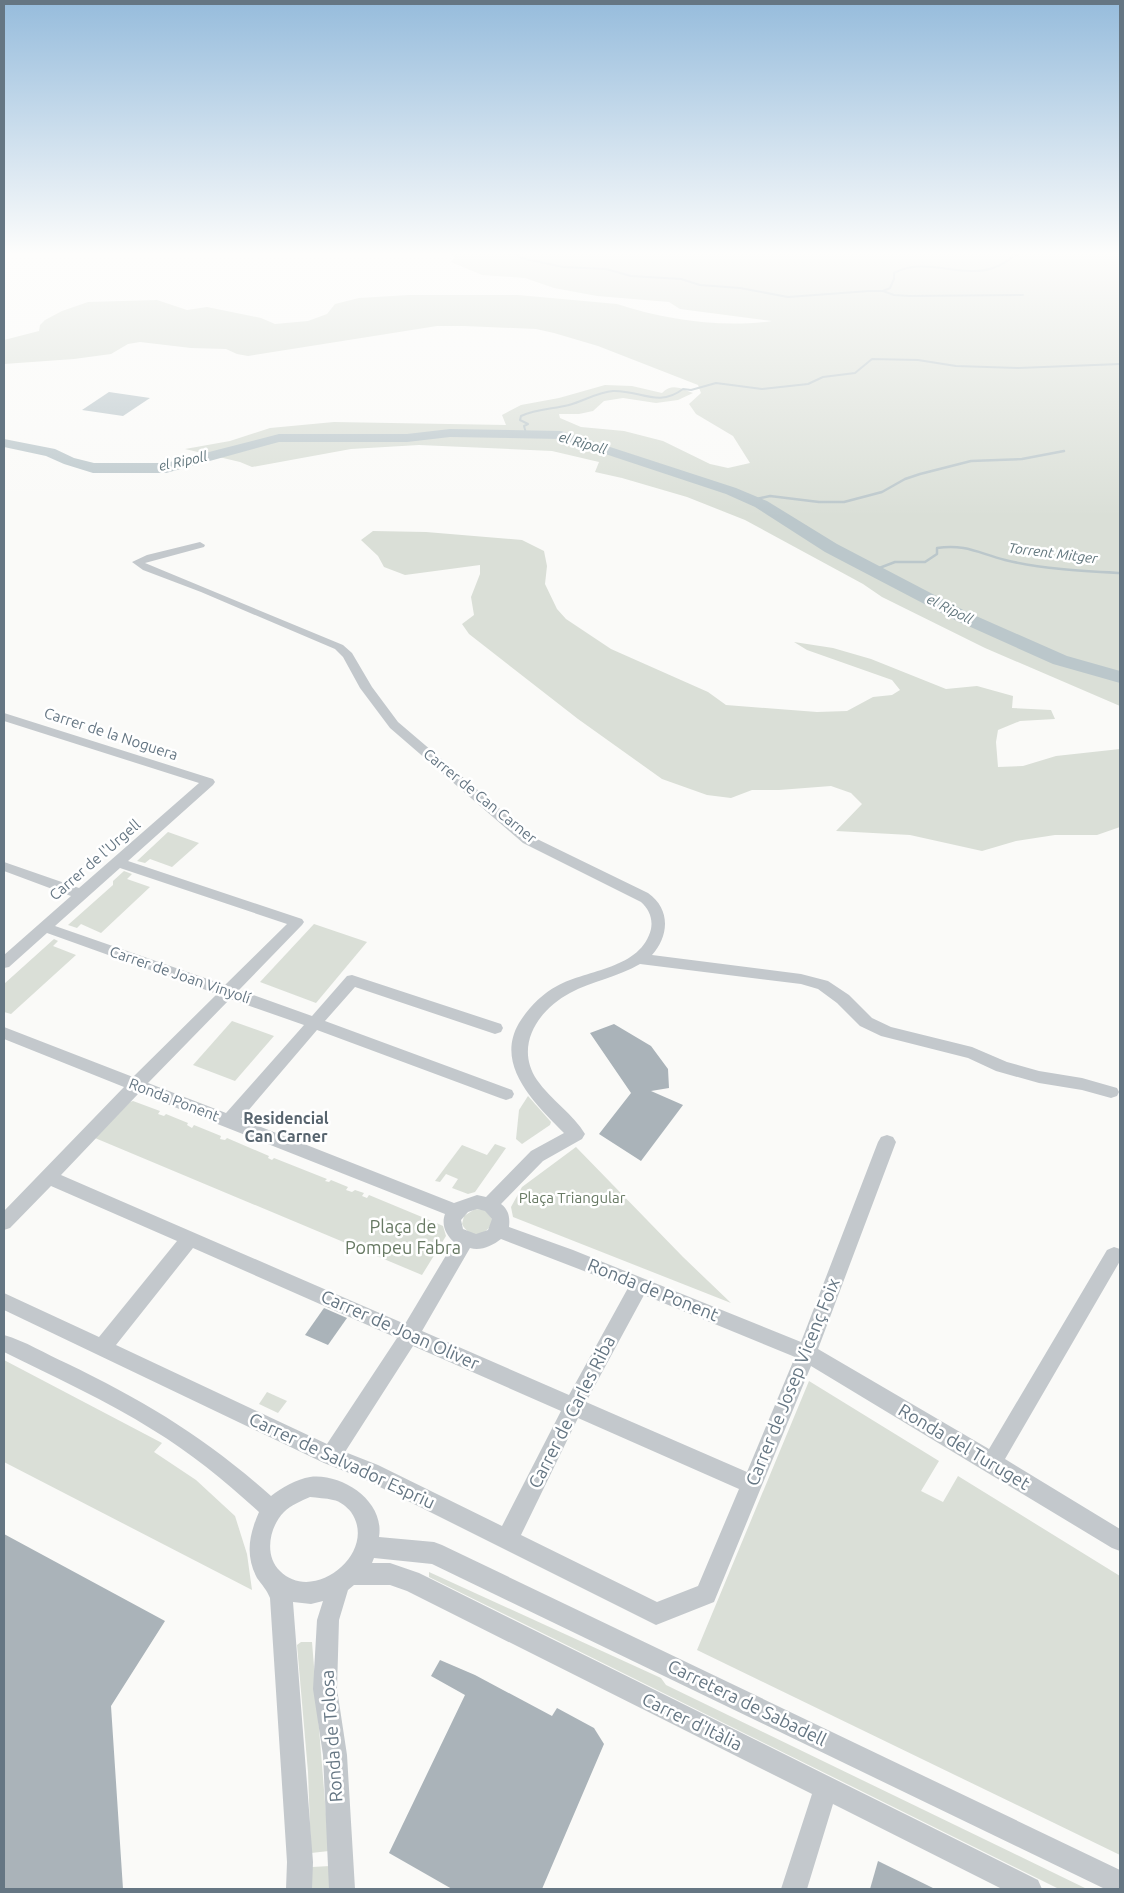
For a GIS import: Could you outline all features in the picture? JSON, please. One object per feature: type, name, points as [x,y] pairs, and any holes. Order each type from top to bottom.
[{"type":"street","name":"Carrer de Can Carner","points":[[200,545],[151,557],[139,561],[138,564],[261,613],[341,648],[348,655],[366,688],[394,725],[528,840],[650,901],[658,917],[658,930],[654,942],[638,959],[628,965],[569,986],[556,993],[540,1006],[528,1021],[520,1041],[521,1065],[527,1078],[541,1097],[576,1134],[537,1156],[495,1198],[492,1205]]},
{"type":"street","name":"Carrer de la Noguera","points":[[4,717],[208,782]]},
{"type":"street","name":"Carrer de l'Urgell","points":[[4,962],[208,782]]},
{"type":"street","points":[[4,1223],[135,1086],[297,922],[117,862]]},
{"type":"street","points":[[4,866],[81,894]]},
{"type":"street","name":"Carrer de Joan Vinyolí","points":[[44,927],[315,1023],[506,1094]]},
{"type":"street","points":[[638,959],[801,979],[823,985],[843,999],[866,1022],[892,1034],[972,1053],[1002,1067],[1039,1077],[1082,1084],[1111,1092]]},
{"type":"street","points":[[229,1121],[352,980],[495,1028]]},
{"type":"street","name":"Ronda Ponent","points":[[4,1033],[456,1211]]},
{"type":"street","name":"Carrer de Josep Vicenç Foix","points":[[679,1606],[706,1594],[806,1353],[887,1142]]},
{"type":"street","name":"Carrer de Joan Oliver","points":[[48,1177],[751,1484]]},
{"type":"street","points":[[477,1202],[492,1205],[497,1209],[502,1219],[499,1230],[487,1240],[472,1242],[465,1240],[453,1229],[452,1220],[456,1211],[469,1203],[477,1202]]},
{"type":"street","name":"Ronda de Ponent","points":[[499,1230],[566,1254],[639,1286],[722,1317],[806,1353]]},
{"type":"street","points":[[102,1347],[189,1240]]},
{"type":"street","points":[[331,1456],[410,1334],[465,1240]]},
{"type":"street","points":[[992,1463],[1114,1255]]},
{"type":"street","name":"Carrer de Carles Riba","points":[[507,1540],[573,1407],[639,1286]]},
{"type":"street","name":"Carrer de Salvador Espriu","points":[[4,1301],[331,1456],[371,1472],[656,1614],[679,1606]]},
{"type":"street","points":[[4,1342],[143,1412],[200,1450],[236,1478],[272,1510]]},
{"type":"street","name":"Ronda del Turuget","points":[[806,1353],[1120,1541]]},
{"type":"street","points":[[310,1487],[328,1487],[344,1492],[358,1501],[366,1515],[370,1532],[368,1547],[359,1566],[345,1579],[328,1590],[309,1593],[291,1591],[276,1583],[265,1570],[259,1554],[260,1536],[272,1510],[293,1493],[310,1487]]},
{"type":"street","name":"Carretera de Sabadell","points":[[368,1547],[434,1553],[1120,1883]]},
{"type":"street","name":"Carrer d'Itàlia","points":[[345,1579],[390,1574],[411,1581],[1029,1889]]},
{"type":"street","name":"Ronda de Tolosa","points":[[342,1889],[335,1755],[325,1689],[328,1620],[345,1579]]},
{"type":"street","points":[[276,1583],[281,1598],[286,1654],[300,1862],[299,1889]]},
{"type":"street","points":[[794,1889],[826,1788]]},
{"type":"green space","points":[[4,340],[347,340],[248,356],[226,349],[191,348],[140,342],[128,344],[111,354],[74,359],[4,364]]},
{"type":"green space","points":[[579,340],[1120,340],[1120,706],[985,648],[882,597],[863,584],[745,520],[687,497],[595,472],[599,462],[552,451],[419,445],[351,449],[252,467],[240,462],[185,449],[230,441],[270,428],[334,422],[506,425],[502,415],[521,405],[559,398],[605,385],[632,386],[662,393],[669,388],[676,387],[693,393],[678,400],[656,403],[623,398],[604,401],[593,411],[579,414],[559,414],[560,418],[581,427],[624,431],[663,441],[710,464],[728,468],[750,463],[733,436],[696,414],[689,404],[701,393],[698,385]]},
{"type":"green space","points":[[373,531],[426,532],[522,540],[544,551],[547,566],[545,584],[557,609],[566,619],[611,649],[708,692],[726,705],[817,712],[847,711],[873,697],[892,695],[900,690],[892,680],[807,650],[794,642],[833,648],[871,659],[946,689],[977,686],[1013,696],[1012,708],[1051,710],[1055,719],[1020,721],[998,730],[996,742],[998,767],[1023,766],[1056,756],[1120,749],[1120,827],[1097,835],[1055,835],[1016,841],[982,851],[910,835],[836,831],[862,804],[851,793],[831,786],[752,790],[731,798],[707,795],[662,779],[578,719],[469,634],[462,624],[474,615],[471,597],[480,574],[480,565],[405,575],[384,567],[378,556],[361,540]]},
{"type":"green space","points":[[168,832],[199,843],[172,867],[150,859],[145,863],[137,861]]},
{"type":"green space","points":[[124,871],[132,874],[127,879],[150,887],[101,933],[81,924],[77,928],[68,925],[113,885],[113,881]]},
{"type":"green space","points":[[314,924],[367,942],[316,1003],[260,982]]},
{"type":"green space","points":[[54,939],[58,941],[53,946],[76,955],[11,1014],[4,1012],[4,984]]},
{"type":"green space","points":[[232,1021],[274,1036],[235,1081],[193,1065]]},
{"type":"green space","points":[[528,1096],[551,1122],[550,1125],[522,1144],[516,1139],[519,1110]]},
{"type":"green space","name":"Plaça de Pompeu Fabra","points":[[133,1101],[160,1111],[158,1114],[164,1116],[166,1114],[188,1123],[187,1125],[192,1128],[194,1125],[221,1136],[220,1139],[225,1140],[227,1138],[269,1156],[268,1158],[272,1160],[274,1158],[327,1179],[325,1181],[329,1182],[331,1180],[348,1187],[346,1190],[364,1193],[362,1196],[367,1198],[369,1195],[434,1222],[443,1226],[446,1236],[422,1275],[95,1138]]},
{"type":"green space","points":[[495,1144],[506,1148],[475,1192],[468,1194],[452,1188],[458,1179],[446,1174],[440,1182],[435,1181],[462,1145],[487,1155]]},
{"type":"green space","name":"Plaça Triangular","points":[[576,1147],[683,1257],[731,1303],[513,1217],[511,1207],[522,1187]]},
{"type":"green space","points":[[475,1209],[485,1210],[493,1220],[487,1230],[479,1234],[470,1232],[462,1224],[464,1216]]},
{"type":"green space","points":[[4,1360],[162,1443],[154,1452],[196,1480],[235,1516],[247,1554],[252,1590],[4,1462]]},
{"type":"green space","points":[[809,1381],[939,1461],[921,1491],[943,1502],[958,1476],[1120,1576],[1120,1855],[697,1650]]},
{"type":"green space","points":[[267,1392],[287,1401],[278,1413],[259,1404]]},
{"type":"green space","points":[[429,1572],[661,1678],[666,1685],[1087,1889],[1059,1889],[429,1577]]},
{"type":"green space","points":[[301,1642],[312,1642],[329,1851],[311,1853],[308,1772],[297,1645]]},
{"type":"green space","points":[[330,1866],[329,1889],[312,1889],[312,1867]]},
{"type":"shaded area","points":[[109,392],[150,398],[123,416],[82,410]]},
{"type":"building","points":[[614,1024],[651,1046],[668,1069],[669,1088],[651,1091],[683,1105],[641,1161],[599,1134],[631,1093],[590,1033]]},
{"type":"building","points":[[324,1308],[347,1318],[328,1345],[305,1335]]},
{"type":"building","points":[[4,1534],[165,1621],[111,1706],[123,1889],[4,1889]]},
{"type":"building","points":[[440,1660],[475,1675],[552,1716],[557,1708],[594,1728],[604,1744],[542,1889],[452,1889],[389,1853],[465,1695],[431,1676]]},
{"type":"building","points":[[878,1861],[935,1889],[870,1889]]},
{"type":"waterway","points":[[526,433],[524,426],[528,424],[520,420],[521,416],[539,410],[569,405],[607,392],[623,391],[657,398],[674,394],[683,389],[691,390],[716,383],[762,389],[808,384],[823,377],[855,373],[872,359],[918,360],[956,366],[1018,368],[1120,364]]},
{"type":"waterway","name":"el Ripoll","points":[[4,443],[50,452],[69,461],[93,468],[166,468],[279,438],[407,438],[450,433],[561,435],[731,491],[761,504],[831,548],[961,616],[1060,660],[1120,677]]},
{"type":"waterway","points":[[752,500],[770,496],[819,502],[844,502],[882,492],[905,479],[920,474],[971,461],[1022,459],[1064,451]]},
{"type":"waterway","name":"Torrent Mitger","points":[[874,570],[895,562],[925,562],[937,554],[937,548],[956,547],[1033,566],[1120,573]]},
{"type":"district","name":"Residencial Can Carner","points":[[286,1127]]}]
